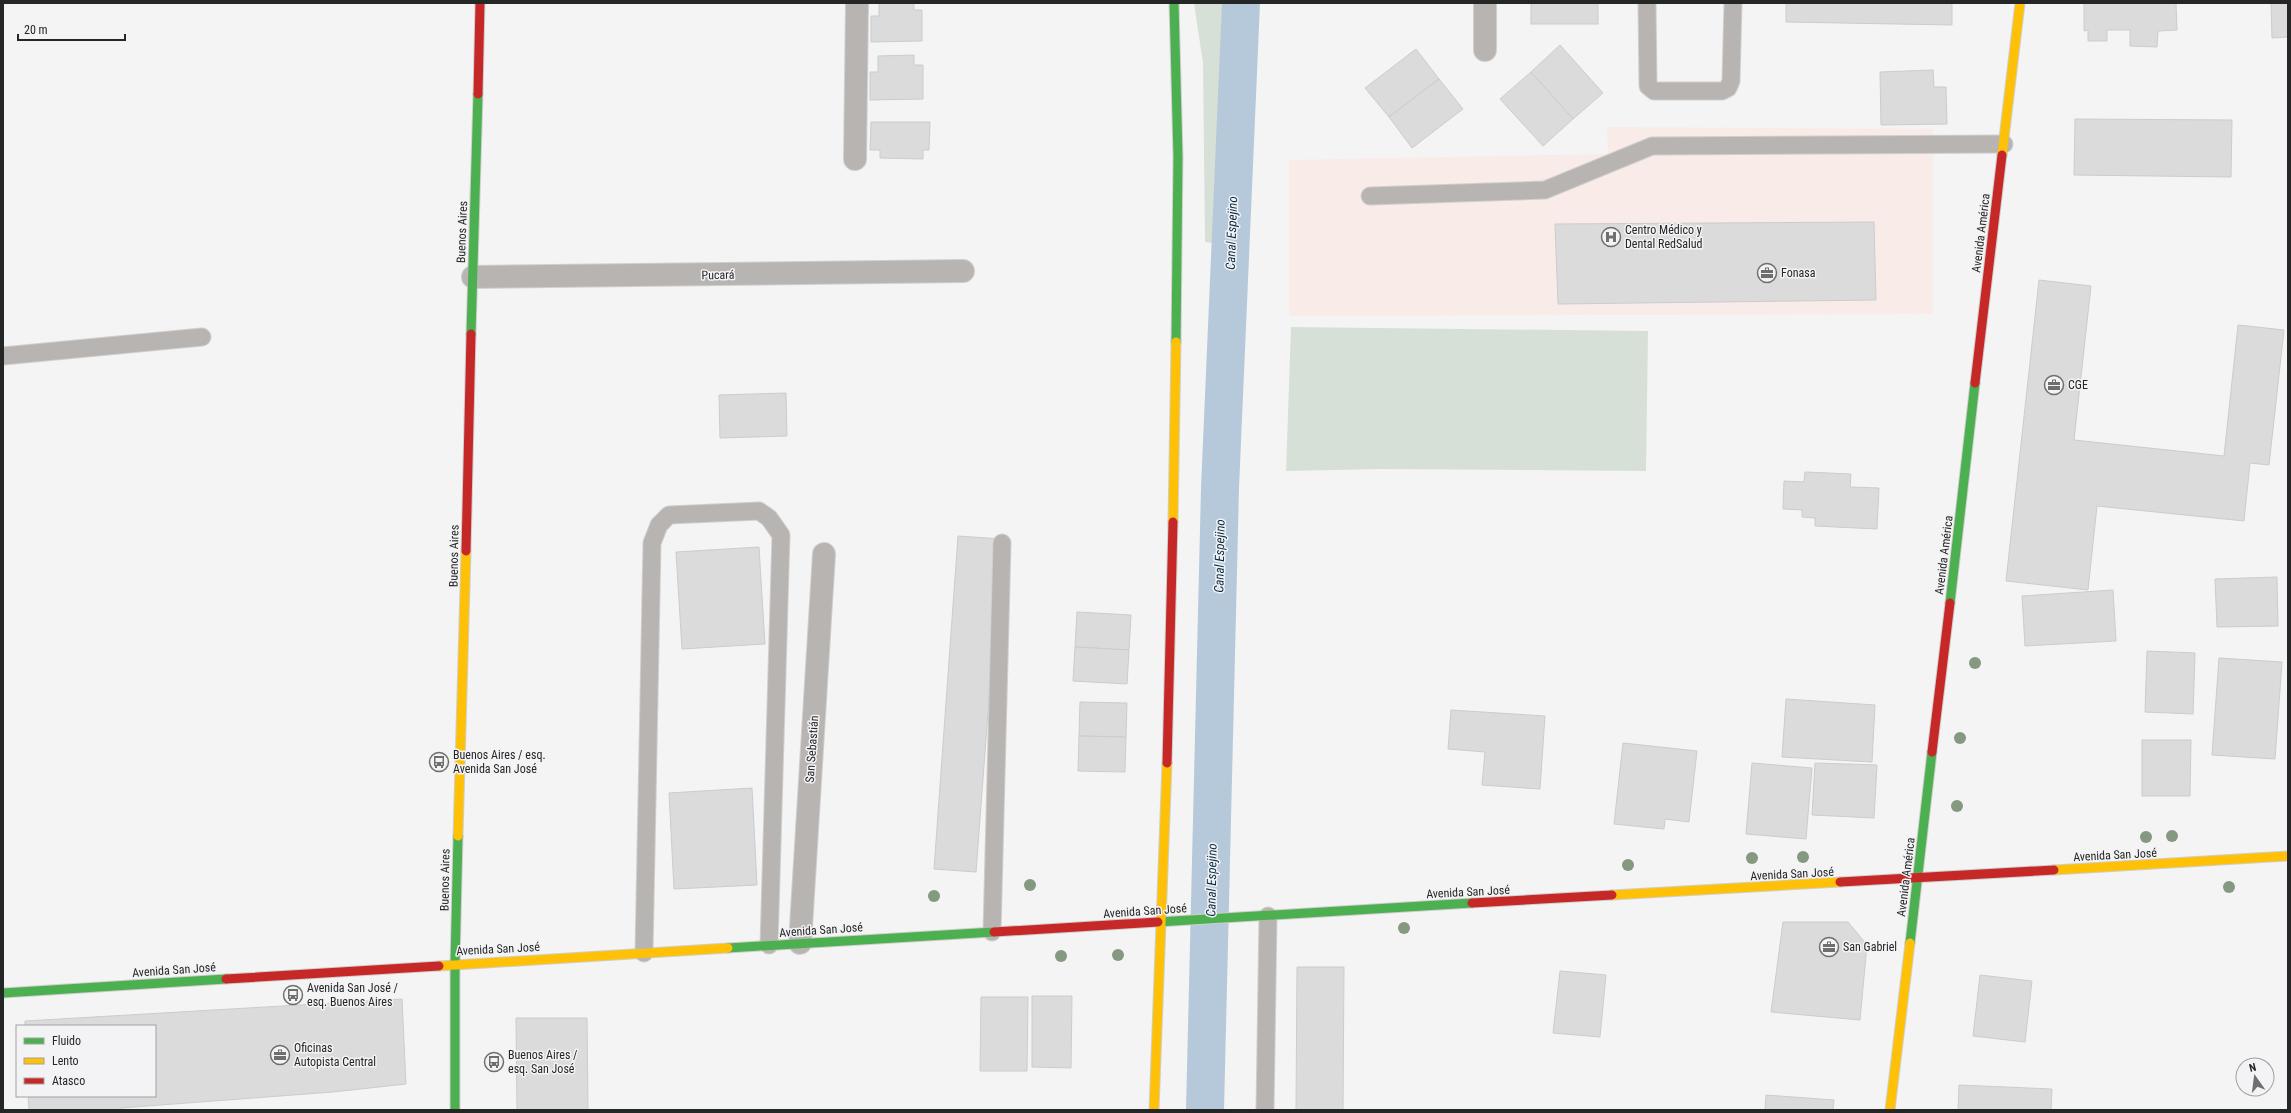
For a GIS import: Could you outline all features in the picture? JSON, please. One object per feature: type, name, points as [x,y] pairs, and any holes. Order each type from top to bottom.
[{"type":"street","name":"Buenos Aires","points":[[455,1110],[455,964],[480,3]]},
{"type":"street","points":[[855,158],[857,3]]},
{"type":"street","points":[[1154,1110],[1168,762],[1179,139],[1174,3]]},
{"type":"street","points":[[1485,3],[1485,50]]},
{"type":"street","name":"Avenida América","points":[[1890,1110],[2020,3]]},
{"type":"street","name":"Pucará","points":[[473,276],[963,271]]},
{"type":"street","name":"San Sebastián","points":[[800,943],[824,554]]},
{"type":"street","name":"Avenida San José","points":[[3,993],[1183,920],[2288,856]]},
{"type":"lane","points":[[1647,3],[1648,86],[1654,90],[1722,92],[1728,88],[1731,81],[1733,3]]},
{"type":"lane","points":[[1370,196],[1545,190],[1652,146],[2004,144]]},
{"type":"lane","points":[[3,356],[202,337]]},
{"type":"lane","points":[[644,953],[652,543],[659,524],[669,515],[758,511],[769,518],[781,535],[769,945]]},
{"type":"lane","points":[[992,932],[1002,543]]},
{"type":"lane","points":[[1262,916],[1265,1110]]},
{"type":"shaded area","points":[[1194,3],[1230,3],[1227,244],[1205,242],[1203,63]]},
{"type":"shaded area","name":"Centro Médico y Dental RedSalud","points":[[1607,127],[1933,129],[1933,314],[1289,316],[1289,160],[1608,154]]},
{"type":"shaded area","points":[[1291,327],[1648,331],[1646,471],[1381,469],[1286,471]]},
{"type":"building","points":[[879,3],[914,3],[914,10],[922,10],[922,41],[871,42],[871,16],[879,16]]},
{"type":"building","points":[[1531,3],[1598,3],[1598,24],[1531,24]]},
{"type":"building","points":[[1786,3],[1952,3],[1952,25],[1786,22]]},
{"type":"building","points":[[2084,3],[2176,3],[2177,30],[2158,31],[2157,47],[2130,46],[2130,30],[2107,30],[2107,41],[2088,41],[2088,30],[2084,31]]},
{"type":"building","points":[[2271,3],[2288,3],[2288,37],[2272,38]]},
{"type":"building","points":[[1560,45],[1603,93],[1573,119],[1531,72]]},
{"type":"building","points":[[1416,49],[1439,79],[1389,117],[1365,88]]},
{"type":"building","points":[[914,55],[914,65],[923,65],[923,99],[870,100],[870,72],[878,72],[878,56]]},
{"type":"building","points":[[1933,70],[1934,87],[1946,87],[1947,124],[1881,125],[1880,72]]},
{"type":"building","points":[[1531,72],[1573,119],[1543,146],[1500,99]]},
{"type":"building","points":[[1439,79],[1463,109],[1412,148],[1389,117]]},
{"type":"building","points":[[2075,119],[2232,120],[2231,177],[2074,175]]},
{"type":"building","points":[[871,122],[930,122],[929,150],[923,150],[923,159],[880,158],[880,150],[870,150]]},
{"type":"building","points":[[1874,222],[1876,300],[1558,304],[1555,224]]},
{"type":"building","name":"CGE","points":[[2039,280],[2091,286],[2074,440],[2224,456],[2238,325],[2284,330],[2269,465],[2250,463],[2244,521],[2097,506],[2088,590],[2006,581]]},
{"type":"building","points":[[786,393],[787,436],[720,438],[719,395]]},
{"type":"building","points":[[1805,472],[1851,474],[1850,487],[1879,488],[1877,529],[1815,526],[1815,518],[1802,517],[1802,510],[1783,509],[1784,481],[1804,482]]},
{"type":"building","points":[[958,536],[1001,539],[976,872],[934,869]]},
{"type":"building","points":[[759,547],[765,644],[682,649],[676,552]]},
{"type":"building","points":[[2277,577],[2278,626],[2217,627],[2215,579]]},
{"type":"building","points":[[2113,590],[2116,641],[2025,646],[2022,596]]},
{"type":"building","points":[[1077,612],[1131,615],[1129,650],[1075,647]]},
{"type":"building","points":[[1075,647],[1129,650],[1127,684],[1073,681]]},
{"type":"building","points":[[2147,651],[2195,653],[2193,714],[2145,712]]},
{"type":"building","points":[[2219,658],[2282,662],[2275,759],[2212,755]]},
{"type":"building","points":[[1786,699],[1875,705],[1872,762],[1782,757]]},
{"type":"building","points":[[1080,702],[1127,703],[1126,737],[1079,736]]},
{"type":"building","points":[[1451,710],[1545,716],[1540,789],[1482,785],[1485,752],[1448,749]]},
{"type":"building","points":[[1079,736],[1126,737],[1125,772],[1078,771]]},
{"type":"building","points":[[2142,740],[2191,740],[2190,796],[2142,796]]},
{"type":"building","points":[[1623,743],[1697,751],[1689,822],[1665,819],[1664,829],[1614,824]]},
{"type":"building","points":[[1752,763],[1812,768],[1806,839],[1746,834]]},
{"type":"building","points":[[1815,763],[1877,765],[1874,818],[1812,815]]},
{"type":"building","points":[[752,788],[757,885],[674,889],[669,793]]},
{"type":"building","points":[[1783,922],[1848,922],[1867,945],[1860,1020],[1771,1012]]},
{"type":"building","points":[[1297,967],[1344,967],[1343,1110],[1296,1110]]},
{"type":"building","points":[[1560,971],[1606,975],[1600,1037],[1553,1033]]},
{"type":"building","points":[[1980,975],[2032,981],[2025,1042],[1973,1036]]},
{"type":"building","points":[[1032,996],[1072,996],[1071,1068],[1032,1067]]},
{"type":"building","points":[[981,997],[1028,997],[1027,1071],[980,1071]]},
{"type":"building","name":"Oficinas Autopista Central","points":[[402,999],[406,1084],[333,1092],[121,1108],[123,1110],[29,1110],[28,1097],[156,1097],[156,1025],[25,1025],[25,1021]]},
{"type":"building","points":[[516,1018],[587,1018],[588,1110],[517,1110]]},
{"type":"building","points":[[1959,1085],[2052,1089],[2051,1110],[1958,1110]]},
{"type":"building","points":[[1766,1095],[1834,1100],[1833,1110],[1765,1110]]},
{"type":"waterway","name":"Canal Espejino","points":[[1205,1110],[1220,488],[1241,3]]},
{"type":"traffic: fast","points":[[1174,3],[1178,157],[1176,342]]},
{"type":"traffic: fast","points":[[471,334],[478,94]]},
{"type":"traffic: fast","points":[[1950,603],[1975,383]]},
{"type":"traffic: fast","points":[[1910,943],[1932,752]]},
{"type":"traffic: fast","points":[[455,1110],[455,964],[458,836]]},
{"type":"traffic: fast","points":[[1158,922],[1472,903]]},
{"type":"traffic: fast","points":[[728,948],[994,932]]},
{"type":"traffic: fast","points":[[3,993],[226,979]]},
{"type":"traffic: slow","points":[[2002,155],[2020,3]]},
{"type":"traffic: slow","points":[[1173,522],[1176,342]]},
{"type":"traffic: slow","points":[[458,836],[466,551]]},
{"type":"traffic: slow","points":[[1154,1110],[1167,763]]},
{"type":"traffic: slow","points":[[2054,870],[2288,856]]},
{"type":"traffic: slow","points":[[1612,895],[1840,882]]},
{"type":"traffic: slow","points":[[1890,1110],[1910,943]]},
{"type":"traffic: slow","points":[[439,966],[728,948]]},
{"type":"traffic: jam","points":[[478,94],[480,3]]},
{"type":"traffic: jam","points":[[1975,383],[2002,155]]},
{"type":"traffic: jam","points":[[466,551],[471,334]]},
{"type":"traffic: jam","points":[[1167,763],[1173,522]]},
{"type":"traffic: jam","points":[[1932,752],[1950,603]]},
{"type":"traffic: jam","points":[[1840,882],[2054,870]]},
{"type":"traffic: jam","points":[[1472,903],[1612,895]]},
{"type":"traffic: jam","points":[[994,932],[1158,922]]},
{"type":"traffic: jam","points":[[226,979],[439,966]]},
{"type":"place","name":"Centro Médico y Dental RedSalud","points":[[1611,237]]},
{"type":"place","name":"Fonasa","points":[[1767,273]]},
{"type":"place","name":"CGE","points":[[2054,385]]},
{"type":"place","name":"Buenos Aires / esq. Avenida San José","points":[[439,762]]},
{"type":"place","name":"San Gabriel","points":[[1829,947]]},
{"type":"place","name":"Avenida San José / esq. Buenos Aires","points":[[293,995]]},
{"type":"place","name":"Oficinas Autopista Central","points":[[280,1055]]},
{"type":"place","name":"Buenos Aires / esq. San José","points":[[494,1062]]}]
